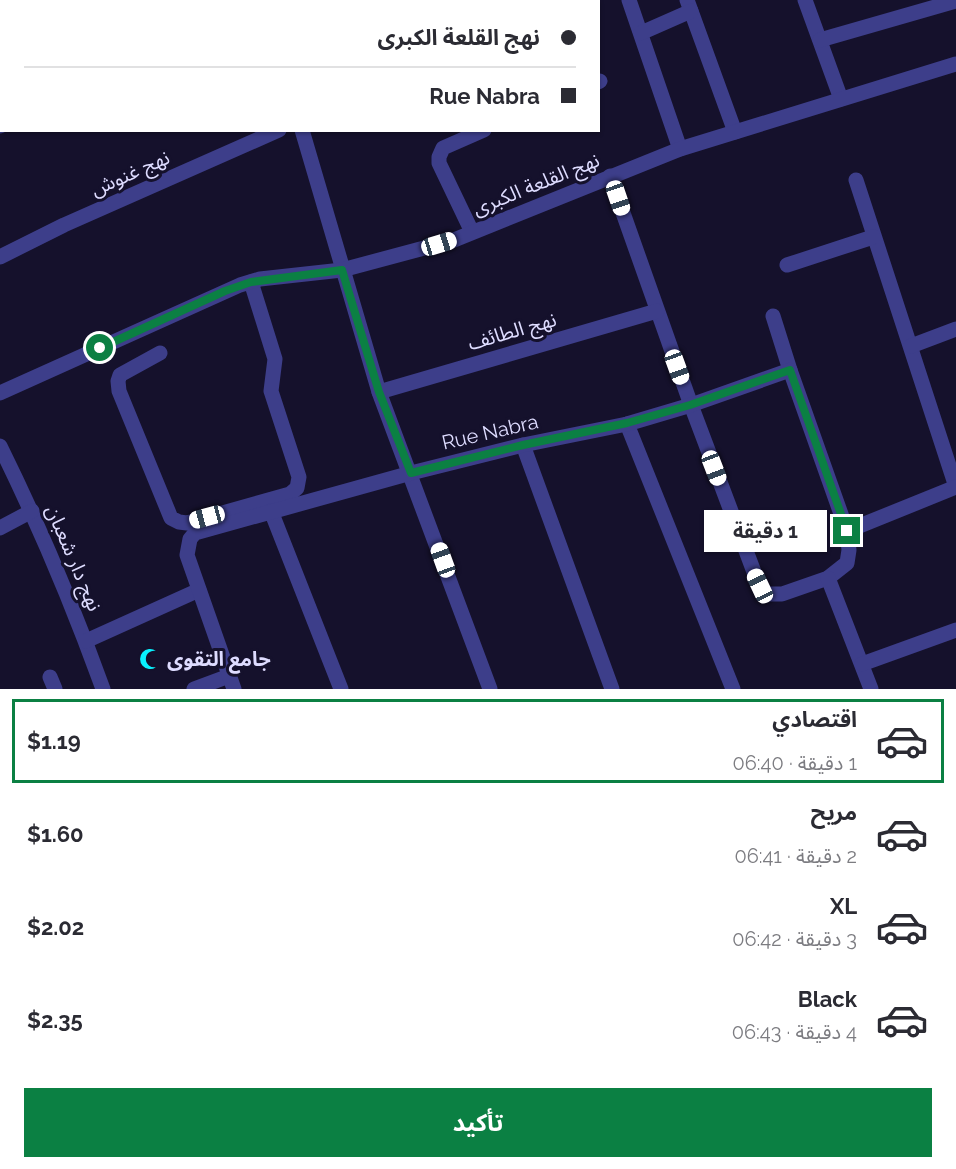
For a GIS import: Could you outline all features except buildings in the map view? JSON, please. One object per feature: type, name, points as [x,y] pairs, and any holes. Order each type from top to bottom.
[{"type":"street","points":[[629,0],[680,149]]},
{"type":"street","points":[[805,0],[841,99]]},
{"type":"street","points":[[820,40],[956,1]]},
{"type":"street","points":[[641,33],[689,5],[735,132]]},
{"type":"street","name":"نهج القلعة الكبرى","points":[[0,393],[225,291],[251,282],[342,270],[435,246],[680,149],[956,64]]},
{"type":"street","name":"نهج غنوش","points":[[0,257],[64,225],[274,132]]},
{"type":"street","points":[[303,132],[379,392],[490,689]]},
{"type":"street","points":[[472,232],[439,163],[439,157],[443,148],[479,132]]},
{"type":"street","points":[[610,176],[690,405],[760,586],[767,594],[782,594],[828,578],[847,563],[849,550],[847,531],[773,316]]},
{"type":"street","points":[[847,531],[956,487],[856,180]]},
{"type":"street","points":[[787,265],[873,237]]},
{"type":"street","points":[[160,353],[120,375],[118,381],[119,391],[171,518],[187,523],[290,494],[297,488],[299,477],[271,391],[275,359],[251,282]]},
{"type":"street","name":"نهج الطائف","points":[[379,392],[657,311]]},
{"type":"street","points":[[911,346],[956,329]]},
{"type":"street","name":"Rue Nabra","points":[[232,682],[188,555],[190,539],[195,533],[411,473],[523,445],[627,423],[690,405],[790,370]]},
{"type":"street","points":[[627,423],[733,689]]},
{"type":"street","points":[[523,445],[612,689]]},
{"type":"street","name":"نهج دار شعبان","points":[[0,446],[32,511],[104,689]]},
{"type":"street","points":[[0,528],[32,511]]},
{"type":"street","points":[[271,511],[341,689]]},
{"type":"street","points":[[828,578],[871,689]]},
{"type":"street","points":[[86,641],[199,590]]},
{"type":"street","points":[[862,664],[956,630]]},
{"type":"street","points":[[194,689],[232,682]]},
{"type":"place","name":"جامع التقوى","points":[[150,659]]},
{"type":"route","points":[[100,348],[240,285],[260,279],[342,270],[379,392],[411,473],[523,445],[627,423],[690,405],[790,370],[847,531]]}]
